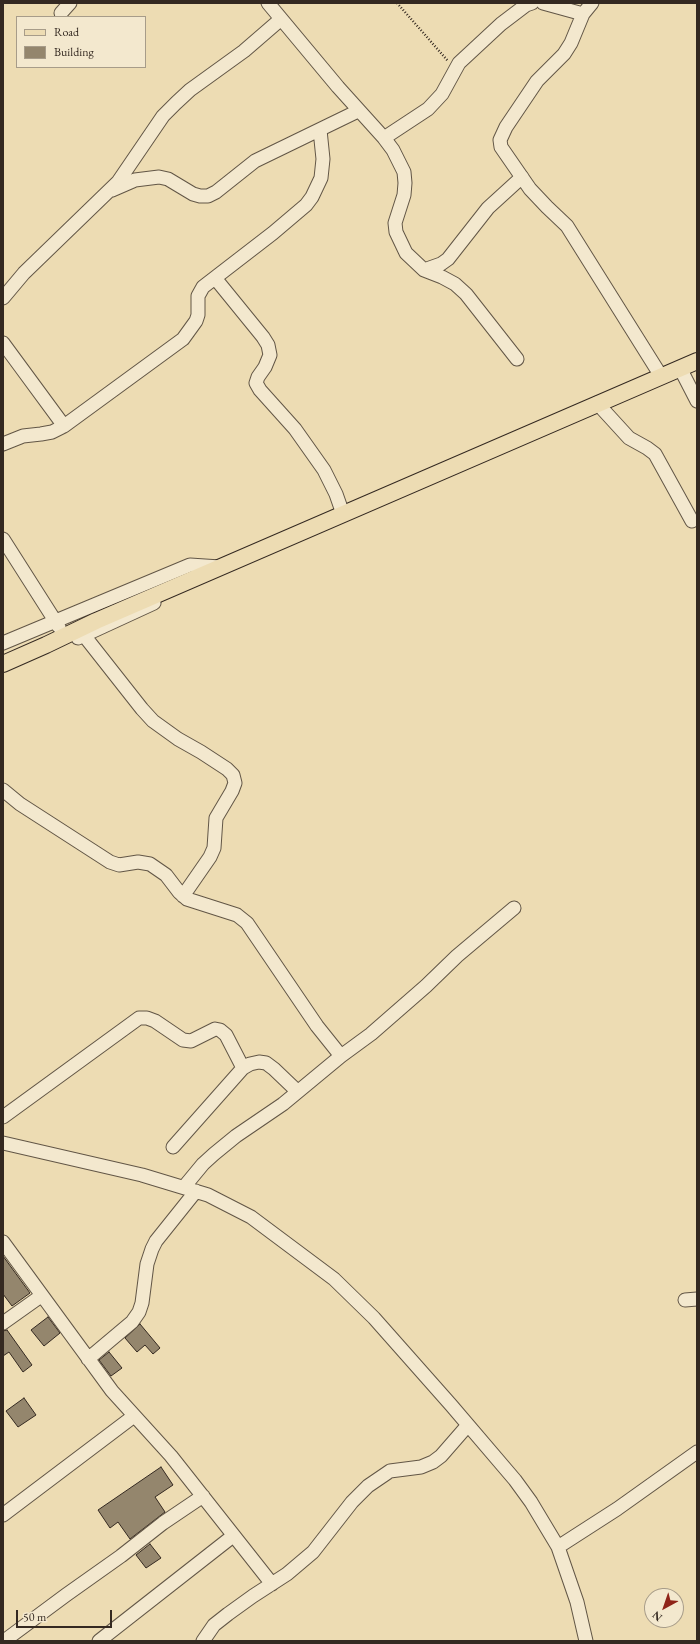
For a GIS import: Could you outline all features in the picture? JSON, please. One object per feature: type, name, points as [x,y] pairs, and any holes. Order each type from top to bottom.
[{"type":"main road","points":[[3,664],[64,636],[81,632],[220,567],[697,361]]},
{"type":"street","points":[[268,3],[358,111],[384,138],[393,150],[404,172],[404,195],[395,223],[396,232],[406,253],[424,270],[455,284],[466,294],[517,358]]},
{"type":"street","points":[[384,138],[428,110],[442,94],[454,69],[467,54],[501,24],[526,5],[532,3]]},
{"type":"street","points":[[543,3],[583,14]]},
{"type":"street","points":[[592,3],[583,14],[571,43],[564,54],[537,81],[503,132],[500,140],[501,147],[546,207],[567,226],[661,376]]},
{"type":"street","points":[[3,298],[24,273],[118,182],[163,116],[190,90],[244,51],[281,19]]},
{"type":"street","points":[[106,193],[123,184],[135,180],[159,177],[168,179],[193,194],[208,196],[216,192],[256,161],[358,111]]},
{"type":"street","points":[[3,444],[23,436],[52,432],[64,426],[183,339],[196,321],[198,315],[198,296],[203,287],[273,233],[306,205],[312,197],[321,178],[323,159],[320,130]]},
{"type":"street","points":[[424,270],[441,264],[448,259],[488,208],[522,177]]},
{"type":"street","points":[[215,278],[264,337],[268,345],[270,355],[256,383],[260,390],[295,429],[324,470],[336,494],[343,514]]},
{"type":"street","points":[[3,343],[64,426]]},
{"type":"street","points":[[680,368],[697,401]]},
{"type":"street","points":[[597,403],[629,438],[648,448],[655,454],[692,521]]},
{"type":"street","points":[[3,540],[56,621],[64,636]]},
{"type":"street","points":[[3,643],[190,565],[220,567]]},
{"type":"street","points":[[3,672],[81,632],[153,721],[178,739],[227,769],[233,775],[235,783],[232,791],[216,818],[214,848],[210,857],[182,896]]},
{"type":"street","points":[[3,790],[20,804],[110,862],[119,865],[138,862],[150,864],[166,875],[182,896],[203,905],[229,911],[247,923],[318,1026],[341,1056]]},
{"type":"street","points":[[88,1359],[132,1322],[139,1312],[142,1302],[147,1264],[152,1249],[190,1189],[203,1164],[236,1136],[283,1104],[341,1056],[383,1024],[457,956],[514,908]]},
{"type":"street","points":[[3,1117],[139,1018],[146,1018],[155,1021],[183,1040],[191,1041],[215,1029],[220,1030],[226,1035],[243,1068]]},
{"type":"street","points":[[173,1147],[243,1068],[259,1062],[266,1064],[274,1069],[297,1092]]},
{"type":"street","points":[[3,1143],[142,1175],[190,1189],[226,1203],[251,1217],[334,1279],[374,1318],[468,1425],[515,1480],[535,1508],[558,1547],[577,1602],[586,1641]]},
{"type":"street","points":[[4,1246],[112,1391],[171,1456],[272,1584]]},
{"type":"street","points":[[3,1323],[41,1296]]},
{"type":"street","points":[[3,1515],[134,1416]]},
{"type":"street","points":[[203,1641],[214,1625],[253,1596],[288,1574],[313,1552],[352,1502],[368,1486],[390,1471],[421,1467],[433,1462],[441,1456],[468,1425]]},
{"type":"street","points":[[558,1547],[617,1509],[697,1452]]},
{"type":"street","points":[[4,1641],[66,1594],[121,1556],[163,1523],[203,1496]]},
{"type":"street","points":[[99,1641],[233,1536]]},
{"type":"path","points":[[397,3],[454,69]]},
{"type":"building","points":[[3,1256],[30,1293],[12,1306],[3,1294]]},
{"type":"building","points":[[48,1317],[60,1333],[44,1346],[31,1330]]},
{"type":"building","points":[[140,1324],[160,1348],[153,1354],[145,1345],[137,1352],[125,1338]]},
{"type":"building","points":[[7,1330],[32,1365],[23,1372],[9,1352],[3,1356],[3,1331]]},
{"type":"building","points":[[109,1352],[122,1368],[111,1376],[99,1360]]},
{"type":"building","points":[[24,1398],[36,1415],[18,1427],[6,1411]]},
{"type":"building","points":[[161,1467],[173,1485],[155,1497],[165,1512],[130,1539],[118,1522],[110,1528],[98,1510]]},
{"type":"building","points":[[150,1544],[161,1558],[146,1568],[136,1555]]}]
